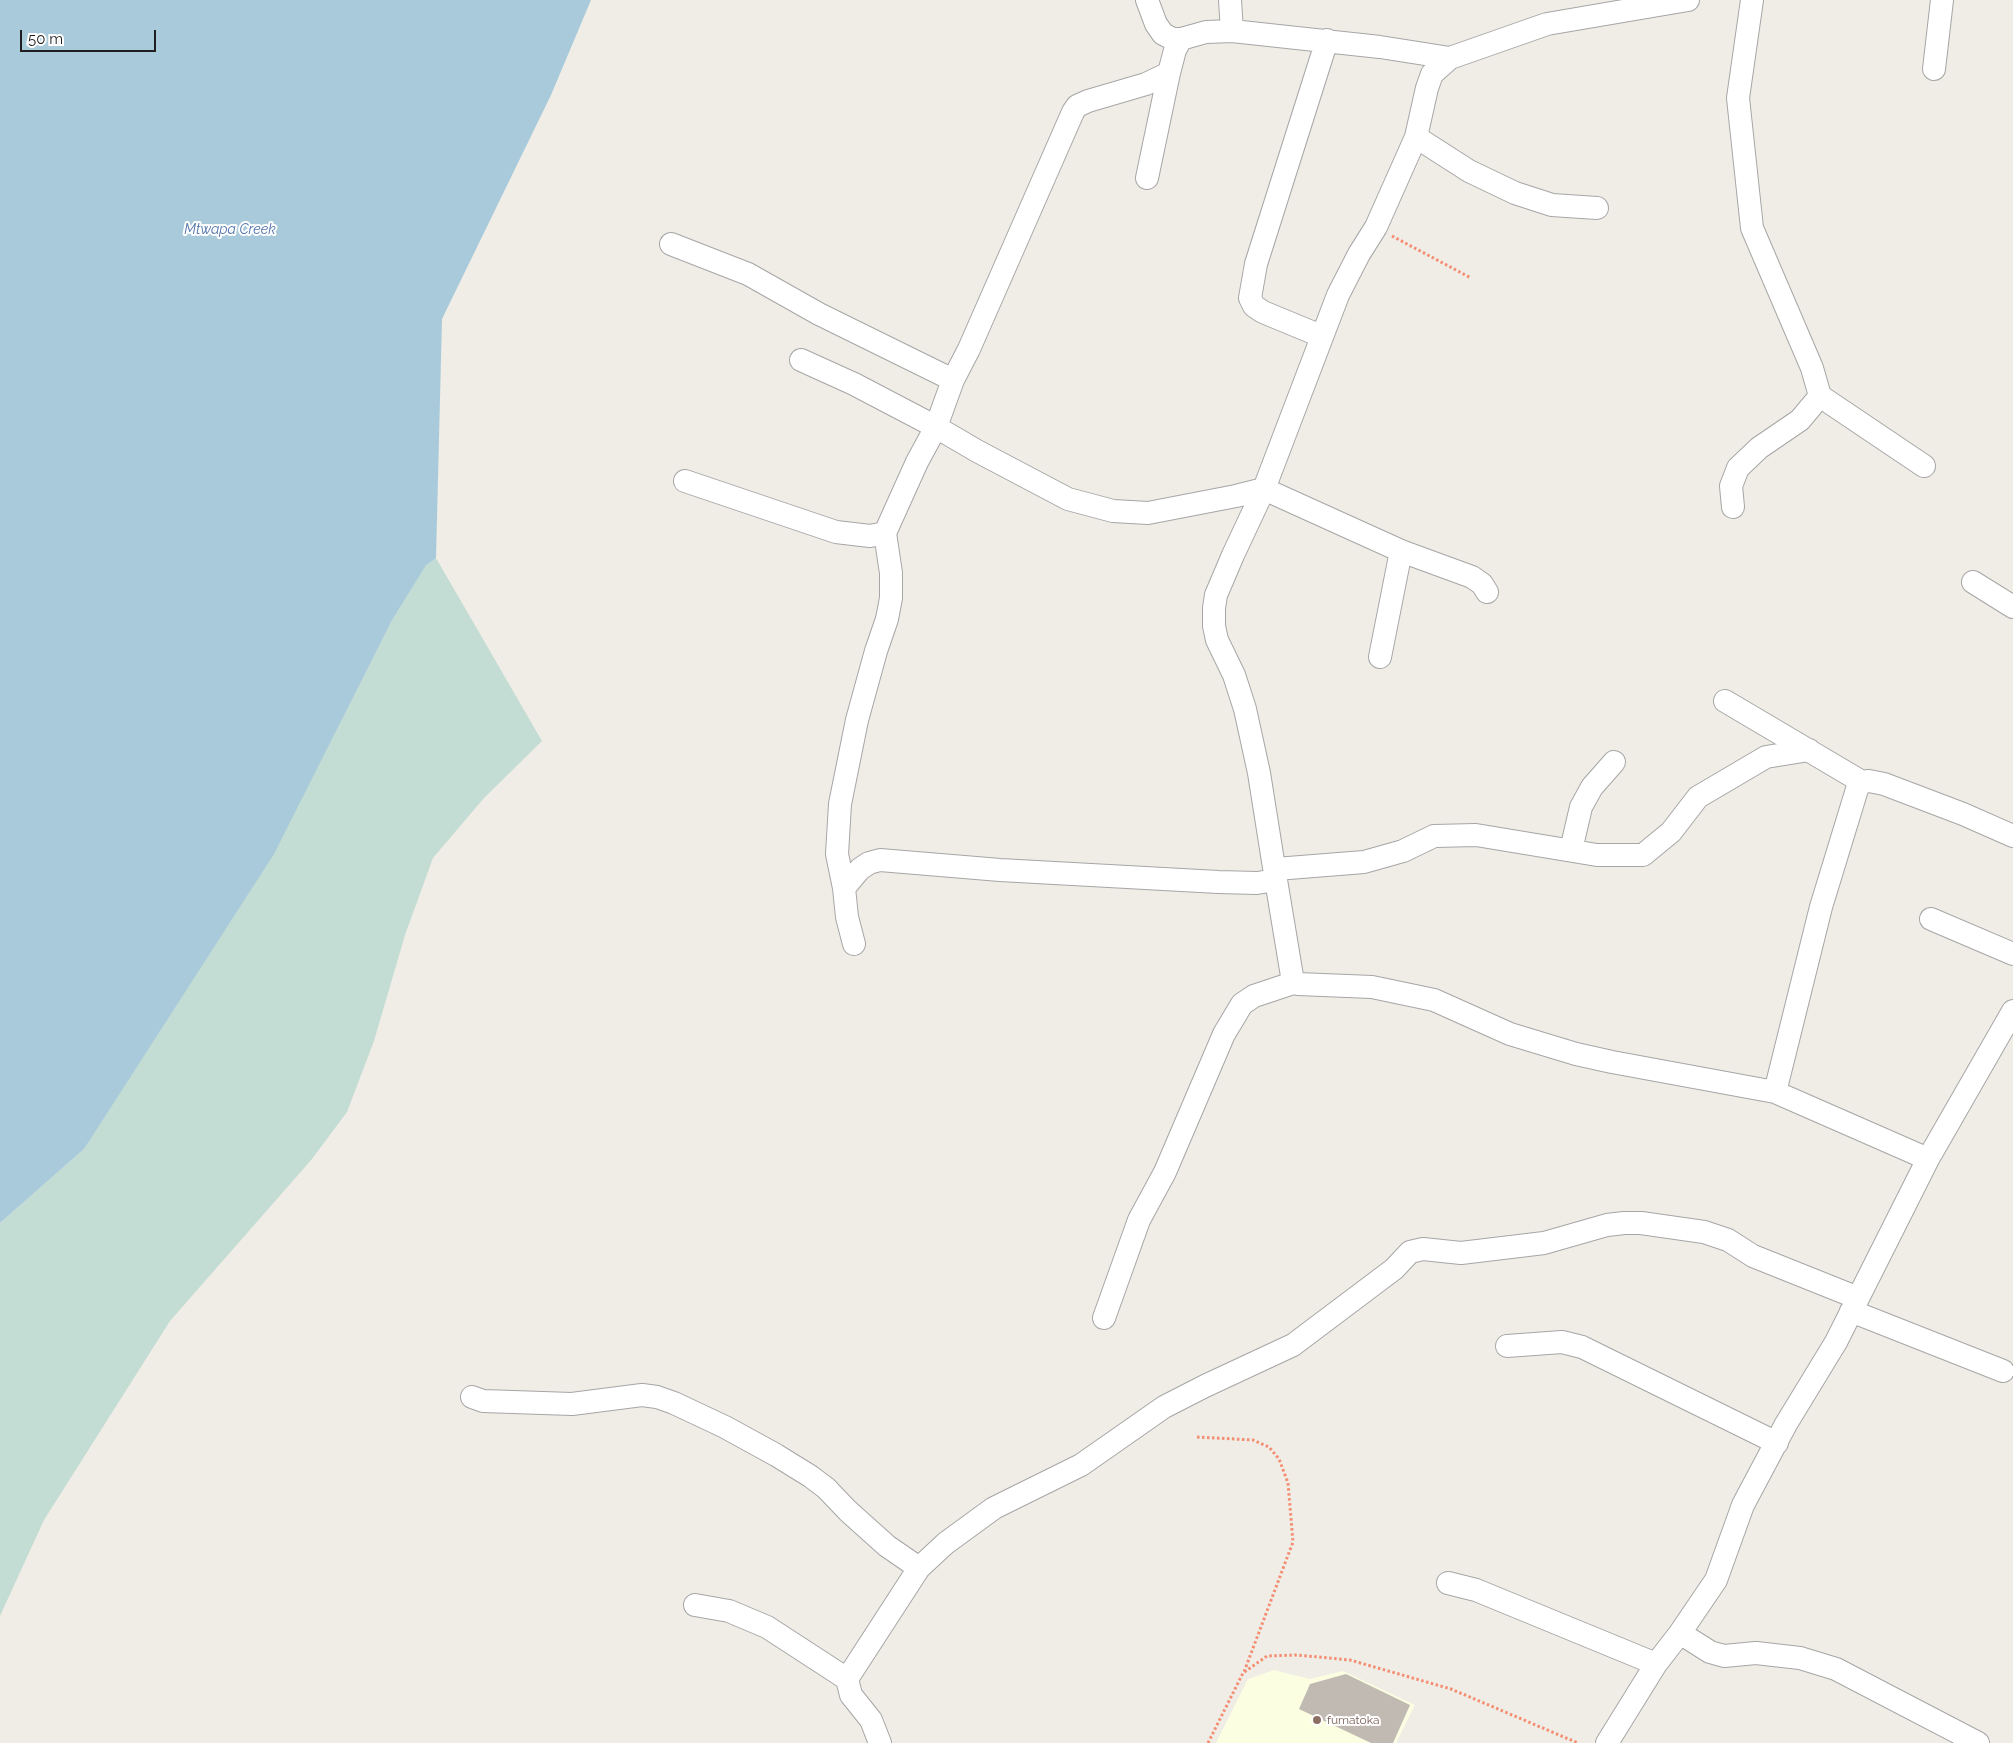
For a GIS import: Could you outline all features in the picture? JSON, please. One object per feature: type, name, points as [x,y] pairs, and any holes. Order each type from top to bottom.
[{"type":"street","points":[[1147,0],[1156,24],[1163,34],[1172,39],[1181,39],[1206,32],[1232,31],[1326,40],[1450,58]]},
{"type":"street","points":[[1230,0],[1232,31]]},
{"type":"street","points":[[1294,983],[1259,773],[1245,709],[1234,675],[1217,640],[1214,626],[1216,595],[1264,488],[1338,295],[1359,254],[1376,227],[1416,137],[1432,74],[1450,58],[1547,24],[1688,0]]},
{"type":"street","points":[[1752,0],[1738,98],[1752,228],[1812,368],[1820,396],[1924,466]]},
{"type":"street","points":[[1934,69],[1942,0]]},
{"type":"street","points":[[1148,178],[1169,73],[1175,50],[1181,39]]},
{"type":"street","points":[[1321,336],[1263,312],[1254,306],[1250,298],[1256,264],[1326,40]]},
{"type":"street","points":[[854,944],[847,917],[844,888],[837,854],[840,804],[858,720],[887,620],[891,598],[892,580],[885,533],[936,427],[953,380],[969,349],[1014,242],[1077,106],[1104,95],[1146,84],[1169,73]]},
{"type":"street","points":[[1416,137],[1469,171],[1515,193],[1552,205],[1598,208]]},
{"type":"street","points":[[671,244],[748,274],[819,314],[953,380]]},
{"type":"street","points":[[801,360],[936,427],[1068,499],[1113,511],[1148,513],[1236,496],[1264,488],[1401,551],[1472,577],[1482,584],[1487,592]]},
{"type":"street","points":[[1733,507],[1731,486],[1738,468],[1759,448],[1800,420],[1820,396]]},
{"type":"street","points":[[685,481],[836,532],[870,536],[885,533]]},
{"type":"street","points":[[1380,658],[1401,551]]},
{"type":"street","points":[[1973,582],[2013,606]]},
{"type":"street","points":[[1725,700],[1862,782]]},
{"type":"street","points":[[844,888],[860,869],[880,860],[1000,870],[1257,883],[1276,874],[1364,862],[1402,851],[1434,836],[1476,835],[1597,855],[1643,855],[1671,832],[1698,797],[1766,757],[1809,750]]},
{"type":"street","points":[[1571,850],[1581,807],[1592,787],[1614,762]]},
{"type":"street","points":[[1775,1092],[1821,907],[1858,786],[1862,782],[1869,781],[1884,784],[1963,814],[2013,836]]},
{"type":"street","points":[[1931,920],[2013,954]]},
{"type":"street","points":[[1104,1318],[1139,1220],[1165,1172],[1224,1034],[1242,1004],[1254,996],[1294,983],[1372,987],[1434,1000],[1510,1034],[1576,1054],[1775,1092],[1928,1159]]},
{"type":"street","points":[[1608,1743],[1656,1664],[1680,1633],[1716,1580],[1743,1505],[1786,1424],[1836,1342],[1928,1159],[2013,1011]]},
{"type":"street","points":[[847,1679],[919,1568],[962,1530],[994,1508],[1081,1465],[1164,1408],[1293,1344],[1394,1269],[1410,1252],[1416,1250],[1468,1252],[1558,1240],[1607,1225],[1624,1223],[1641,1223],[1704,1232],[1728,1240],[1753,1256],[1855,1305],[2003,1371]]},
{"type":"street","points":[[1507,1346],[1562,1342],[1582,1347],[1777,1443]]},
{"type":"street","points":[[472,1398],[483,1402],[572,1404],[642,1394],[666,1400],[724,1427],[810,1476],[826,1488],[848,1511],[887,1546],[919,1568]]},
{"type":"street","points":[[1448,1583],[1476,1590],[1656,1664]]},
{"type":"street","points":[[695,1605],[729,1611],[767,1627],[847,1679],[851,1695],[871,1720],[880,1743]]},
{"type":"street","points":[[1680,1633],[1710,1652],[1724,1656],[1756,1653],[1800,1658],[1836,1669],[1978,1743]]},
{"type":"path","points":[[1376,227],[1470,278]]},
{"type":"path","points":[[1197,1437],[1253,1440],[1269,1447],[1279,1459],[1288,1483],[1293,1542],[1244,1673],[1208,1743]]},
{"type":"path","points":[[1244,1673],[1267,1656],[1297,1655],[1350,1660],[1451,1690],[1578,1743]]},
{"type":"shaded area","points":[[436,558],[542,741],[484,798],[433,858],[405,935],[374,1041],[347,1112],[312,1159],[170,1321],[44,1520],[0,1616],[0,1223],[84,1149],[391,622],[426,564]]},
{"type":"shaded area","name":"fumatoka","points":[[1274,1670],[1310,1679],[1343,1671],[1415,1705],[1396,1743],[1216,1743],[1248,1679]]},
{"type":"water","name":"Mtwapa Creek","points":[[0,0],[591,0],[551,95],[442,319],[436,558],[426,565],[391,622],[274,854],[84,1149],[0,1223]]},
{"type":"building","points":[[1346,1674],[1410,1705],[1393,1743],[1371,1743],[1299,1709],[1310,1684]]},
{"type":"place","name":"fumatoka","points":[[1317,1720]]}]
